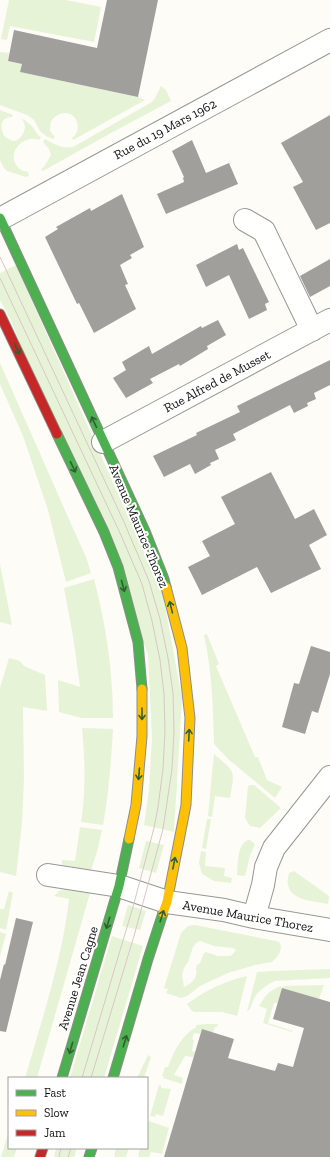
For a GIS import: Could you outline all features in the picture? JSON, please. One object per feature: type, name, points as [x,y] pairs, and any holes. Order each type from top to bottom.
[{"type":"street","name":"Rue du 19 Mars 1962","points":[[0,218],[330,40]]},
{"type":"street","name":"Avenue Maurice Thorez","points":[[0,218],[145,531],[164,579],[182,648],[190,718],[186,805],[167,902]]},
{"type":"street","points":[[245,220],[264,232],[321,325]]},
{"type":"street","points":[[0,314],[104,532],[118,567],[138,642],[142,691],[142,736],[136,805],[119,886]]},
{"type":"street","name":"Rue Alfred de Musset","points":[[103,442],[321,325]]},
{"type":"street","points":[[254,917],[263,885],[266,867],[274,848],[330,777]]},
{"type":"street","name":"Avenue Maurice Thorez","points":[[48,875],[119,886],[167,902],[224,910],[254,917],[330,930]]},
{"type":"street","name":"Avenue Jean Cagne","points":[[62,1077],[119,886]]},
{"type":"street","points":[[113,1077],[148,959],[167,902]]},
{"type":"green space","points":[[9,0],[66,0],[101,7],[94,42],[10,26],[7,40],[1,39]]},
{"type":"green space","points":[[0,52],[9,53],[8,61],[22,64],[20,72],[138,97],[145,100],[73,140],[72,138],[76,134],[78,128],[77,121],[73,116],[67,113],[58,115],[50,124],[50,131],[55,137],[53,139],[40,131],[34,120],[27,115],[0,105]]},
{"type":"green space","points":[[161,86],[166,90],[171,101],[43,171],[41,169],[44,167],[51,155],[49,149],[43,142],[45,139],[62,147],[73,147],[152,102]]},
{"type":"green space","points":[[0,110],[13,115],[12,117],[5,119],[2,123],[2,129],[5,137],[15,141],[21,136],[25,127],[22,118],[32,126],[41,137],[39,140],[34,139],[23,142],[15,150],[14,161],[19,168],[28,172],[29,176],[26,177],[7,171],[0,160]]},
{"type":"green space","points":[[16,265],[163,595],[182,698],[174,832],[144,825],[149,790],[152,738],[148,654],[11,321],[0,300],[0,273]]},
{"type":"green space","points":[[0,363],[86,557],[91,573],[66,582],[48,510],[23,436],[0,384]]},
{"type":"green space","points":[[0,564],[12,625],[0,622]]},
{"type":"green space","points":[[94,579],[108,648],[112,683],[113,718],[82,718],[59,712],[58,680],[80,687],[73,636],[64,588]]},
{"type":"green space","points":[[207,634],[219,664],[216,666],[255,757],[258,757],[267,780],[282,787],[275,798],[228,759],[214,744],[213,703],[204,635]]},
{"type":"green space","points":[[9,658],[17,660],[24,666],[45,675],[47,711],[23,707],[24,778],[22,823],[16,876],[0,872],[0,688]]},
{"type":"green space","points":[[82,728],[113,729],[111,765],[103,825],[81,822],[84,798],[84,752]]},
{"type":"green space","points":[[214,754],[230,769],[233,782],[230,798],[215,796],[212,817],[208,816]]},
{"type":"green space","points":[[254,785],[281,808],[260,828],[250,826],[245,818],[248,786]]},
{"type":"green space","points":[[207,819],[211,819],[206,849],[202,848]]},
{"type":"green space","points":[[80,827],[102,830],[91,870],[62,865],[62,860],[75,861]]},
{"type":"green space","points":[[248,840],[255,844],[245,876],[237,875],[240,850],[244,842]]},
{"type":"green space","points":[[146,841],[164,845],[156,873],[139,868]]},
{"type":"green space","points":[[201,851],[206,852],[205,866],[225,868],[224,876],[232,878],[231,883],[214,881],[202,874],[199,863]]},
{"type":"green space","points":[[294,871],[329,896],[328,904],[310,901],[294,894],[290,890],[288,881],[289,873]]},
{"type":"green space","points":[[68,887],[90,893],[37,1077],[25,1077],[51,989],[66,922],[69,899],[54,896],[59,891]]},
{"type":"green space","points":[[9,891],[13,893],[6,930],[0,928],[0,909],[4,909]]},
{"type":"green space","points":[[128,905],[146,911],[140,930],[122,926]]},
{"type":"green space","points":[[195,925],[276,941],[279,942],[281,946],[280,952],[272,962],[255,965],[228,973],[200,986],[187,996],[181,998],[166,993],[168,989],[164,988],[181,933],[188,926]],"holes":[[[200,941],[214,946],[233,948],[236,950],[230,956],[218,956],[206,952],[204,953],[200,963],[196,967],[194,979],[190,984],[184,987],[182,975],[193,947]]]},
{"type":"green space","points":[[0,932],[6,934],[0,956]]},
{"type":"green space","points":[[112,936],[143,946],[104,1077],[70,1077]]},
{"type":"green space","points":[[330,969],[330,978],[272,982],[256,995],[247,1012],[257,972]]},
{"type":"green space","points":[[247,976],[237,1016],[222,1012],[195,1012],[192,1011],[187,1004],[215,987]]},
{"type":"green space","points":[[324,985],[319,999],[282,988],[284,986]]},
{"type":"green space","points":[[281,986],[282,988],[278,1003],[274,1003],[268,1023],[293,1031],[292,1032],[263,1023],[267,1009],[259,1006],[270,991]]},
{"type":"green space","points":[[218,1024],[213,1033],[202,1029],[200,1034],[194,1033],[192,1039],[194,1040],[192,1051],[195,1052],[193,1057],[185,1056],[174,1075],[183,1078],[182,1084],[163,1078],[164,1077],[162,1076],[165,1067],[168,1067],[182,1039],[196,1027],[196,1025]]},
{"type":"green space","points":[[148,1055],[151,1057],[144,1077],[137,1077]]},
{"type":"green space","points":[[159,1085],[161,1085],[161,1088],[171,1089],[163,1116],[156,1114],[155,1117],[150,1116]]},
{"type":"green space","points":[[149,1121],[169,1128],[162,1154],[151,1152],[149,1157],[138,1157],[140,1149],[148,1149]]},
{"type":"green space","points":[[8,1134],[8,1149],[17,1149],[14,1157],[1,1157]]},
{"type":"green space","points":[[56,1149],[77,1149],[74,1157],[54,1157]]},
{"type":"green space","points":[[116,1149],[129,1149],[126,1157],[114,1157]]},
{"type":"building","points":[[107,0],[158,0],[138,97],[20,72],[22,64],[8,61],[14,30],[97,48]]},
{"type":"building","points":[[330,115],[330,223],[316,230],[293,187],[303,182],[281,143]]},
{"type":"building","points":[[192,140],[206,173],[229,163],[238,184],[166,214],[157,194],[184,182],[184,177],[172,151]]},
{"type":"building","points":[[122,194],[144,247],[130,255],[132,258],[120,265],[128,284],[125,285],[136,309],[94,333],[79,303],[77,304],[45,237],[58,229],[56,227],[90,208],[91,211]]},
{"type":"building","points":[[237,244],[239,250],[243,248],[269,302],[265,304],[267,310],[249,319],[229,275],[206,287],[196,265]]},
{"type":"building","points":[[330,259],[330,286],[310,297],[300,276]]},
{"type":"building","points":[[218,320],[226,335],[207,346],[208,349],[180,366],[179,364],[150,379],[153,383],[126,398],[113,378],[126,370],[122,362],[149,346],[152,354],[201,326],[202,328]]},
{"type":"building","points":[[330,360],[330,385],[314,393],[316,399],[307,403],[308,406],[294,413],[290,405],[233,434],[236,440],[215,450],[219,459],[210,463],[211,465],[195,474],[190,464],[164,477],[153,456],[240,412],[237,406]]},
{"type":"building","points":[[271,472],[295,519],[314,509],[327,535],[309,545],[321,569],[271,593],[257,567],[202,595],[188,567],[210,556],[202,541],[235,524],[221,497]]},
{"type":"building","points":[[311,646],[330,652],[330,674],[318,713],[312,711],[305,734],[282,727],[294,683],[299,684]]},
{"type":"building","points":[[16,918],[33,922],[6,1032],[0,1031],[0,980]]},
{"type":"building","points":[[282,988],[330,1002],[330,1157],[164,1157],[202,1029],[234,1039],[228,1058],[275,1071],[278,1063],[293,1067],[304,1028],[273,1019]]},
{"type":"tram line","points":[[0,257],[124,522],[149,581],[160,619],[173,693],[174,731],[172,769],[163,829],[134,936],[91,1077]]},
{"type":"tram line","points":[[0,278],[120,533],[142,584],[152,621],[160,660],[164,694],[165,731],[163,769],[154,828],[133,907],[82,1077]]},
{"type":"tram line","points":[[59,1157],[61,1149]]},
{"type":"tram line","points":[[68,1157],[71,1149]]},
{"type":"traffic: fast","points":[[0,218],[145,531],[166,587]]},
{"type":"traffic: fast","points":[[57,434],[104,532],[118,567],[138,642],[142,689]]},
{"type":"traffic: fast","points":[[62,1077],[119,886],[129,839]]},
{"type":"traffic: fast","points":[[113,1077],[163,913]]},
{"type":"traffic: fast","points":[[89,1157],[92,1149]]},
{"type":"traffic: slow","points":[[163,913],[167,902],[186,805],[190,718],[182,648],[166,587]]},
{"type":"traffic: slow","points":[[129,839],[136,805],[142,736],[142,689]]},
{"type":"traffic: jam","points":[[0,314],[57,434]]},
{"type":"traffic: jam","points":[[40,1157],[43,1149]]}]
